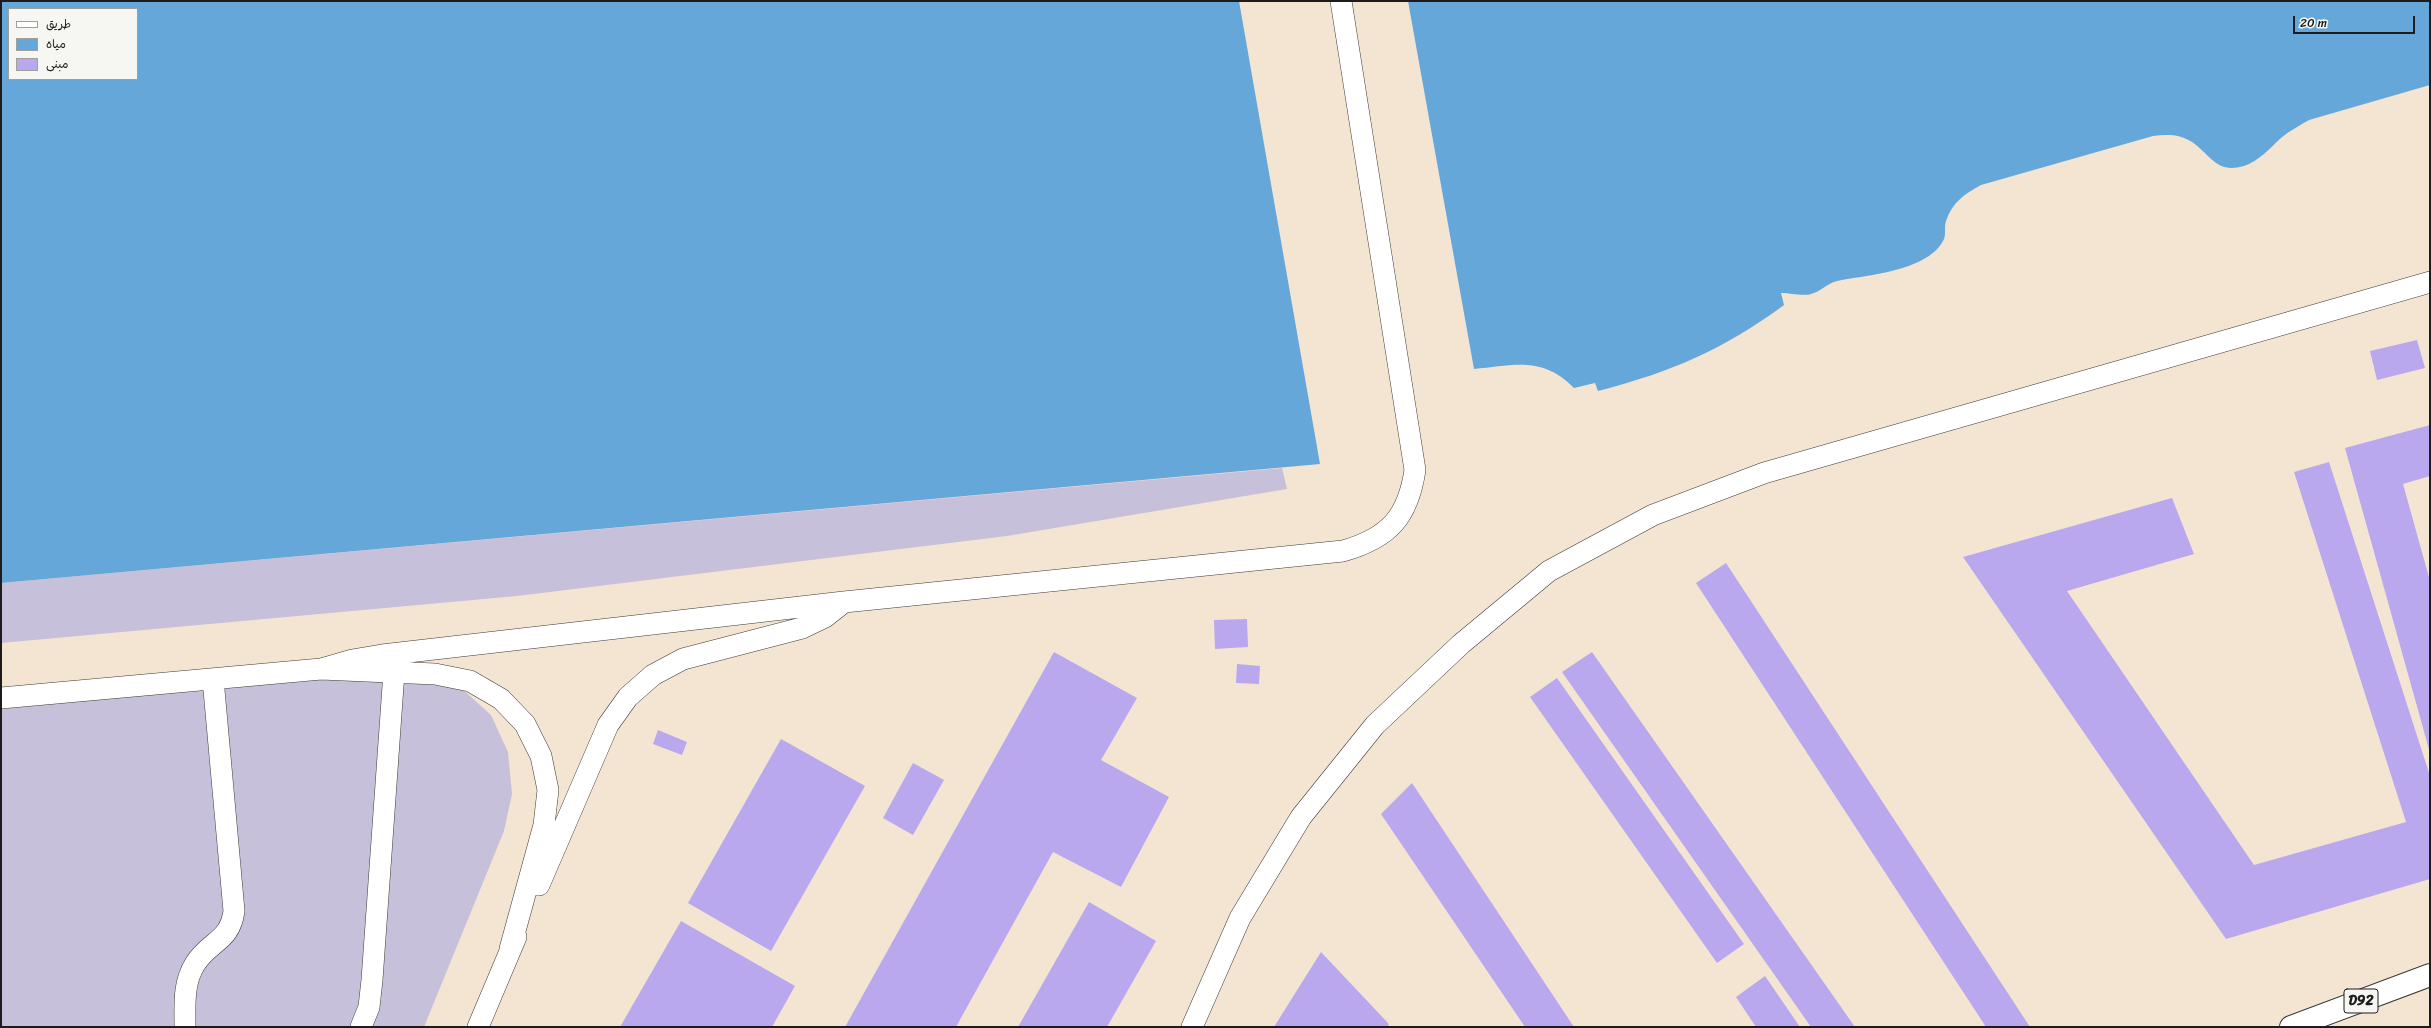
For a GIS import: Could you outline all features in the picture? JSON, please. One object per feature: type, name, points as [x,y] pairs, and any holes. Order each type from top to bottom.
[{"type":"main road","name":"D92","points":[[2291,1027],[2430,974]]},
{"type":"lane","points":[[321,669],[352,660],[382,655],[844,602],[1343,551],[1366,545],[1386,533],[1401,515],[1411,494],[1415,470],[1341,1]]},
{"type":"lane","points":[[1192,1027],[1240,918],[1301,816],[1376,725],[1461,644],[1549,570],[1653,514],[1764,473],[2430,282]]},
{"type":"lane","points":[[478,1027],[510,949],[608,725],[628,697],[653,675],[683,659],[802,628],[825,617],[844,602]]},
{"type":"lane","points":[[1,698],[321,669],[435,674],[470,681],[501,699],[525,724],[542,756],[548,790],[544,825],[510,949]]},
{"type":"lane","points":[[361,1027],[369,1007],[372,980],[394,672]]},
{"type":"lane","points":[[185,1027],[188,979],[195,964],[203,954],[225,936],[232,923],[234,911],[213,679]]},
{"type":"shaded area","points":[[1282,468],[1287,489],[1007,536],[517,596],[1,643],[1,583]]},
{"type":"shaded area","points":[[411,668],[460,687],[491,715],[508,752],[512,794],[504,831],[424,1027],[1,1027],[1,709]]},
{"type":"water","points":[[1,1],[1239,1],[1320,464],[1,583]]},
{"type":"water","points":[[1408,1],[2430,1],[2430,85],[2309,120],[2284,135],[2259,158],[2244,166],[2235,168],[2220,165],[2187,139],[2173,135],[2163,135],[2153,136],[1981,185],[1969,192],[1955,204],[1946,221],[1944,239],[1937,249],[1926,258],[1913,264],[1883,273],[1837,281],[1811,294],[1802,295],[1781,293],[1784,305],[1718,347],[1696,358],[1649,376],[1598,391],[1595,383],[1574,388],[1551,371],[1539,367],[1515,365],[1474,369]]},
{"type":"building","points":[[2417,340],[2425,368],[2377,380],[2370,351]]},
{"type":"building","points":[[2430,425],[2430,476],[2403,484],[2430,581],[2430,753],[2345,448]]},
{"type":"building","points":[[2329,462],[2430,776],[2430,879],[2226,939],[1963,557],[2172,498],[2194,554],[2067,591],[2254,865],[2406,822],[2294,472]]},
{"type":"building","points":[[1726,563],[2030,1027],[1986,1027],[1696,583]]},
{"type":"building","points":[[1247,619],[1248,647],[1215,649],[1214,620]]},
{"type":"building","points":[[1054,652],[1137,698],[1101,760],[1169,797],[1121,887],[1053,852],[956,1027],[845,1027]]},
{"type":"building","points":[[1592,652],[1855,1027],[1811,1027],[1562,672]]},
{"type":"building","points":[[1237,664],[1260,666],[1259,684],[1236,683]]},
{"type":"building","points":[[1557,678],[1744,944],[1717,963],[1530,697]]},
{"type":"building","points":[[658,730],[687,742],[682,755],[653,744]]},
{"type":"building","points":[[781,739],[865,786],[771,951],[688,903]]},
{"type":"building","points":[[913,763],[944,780],[913,835],[883,818]]},
{"type":"building","points":[[1412,783],[1574,1027],[1525,1027],[1381,814]]},
{"type":"building","points":[[1089,902],[1156,941],[1107,1027],[1018,1027]]},
{"type":"building","points":[[681,921],[795,986],[772,1027],[620,1027]]},
{"type":"building","points":[[1321,952],[1388,1023],[1389,1027],[1274,1027]]},
{"type":"building","points":[[1765,976],[1800,1027],[1756,1027],[1736,997]]}]
